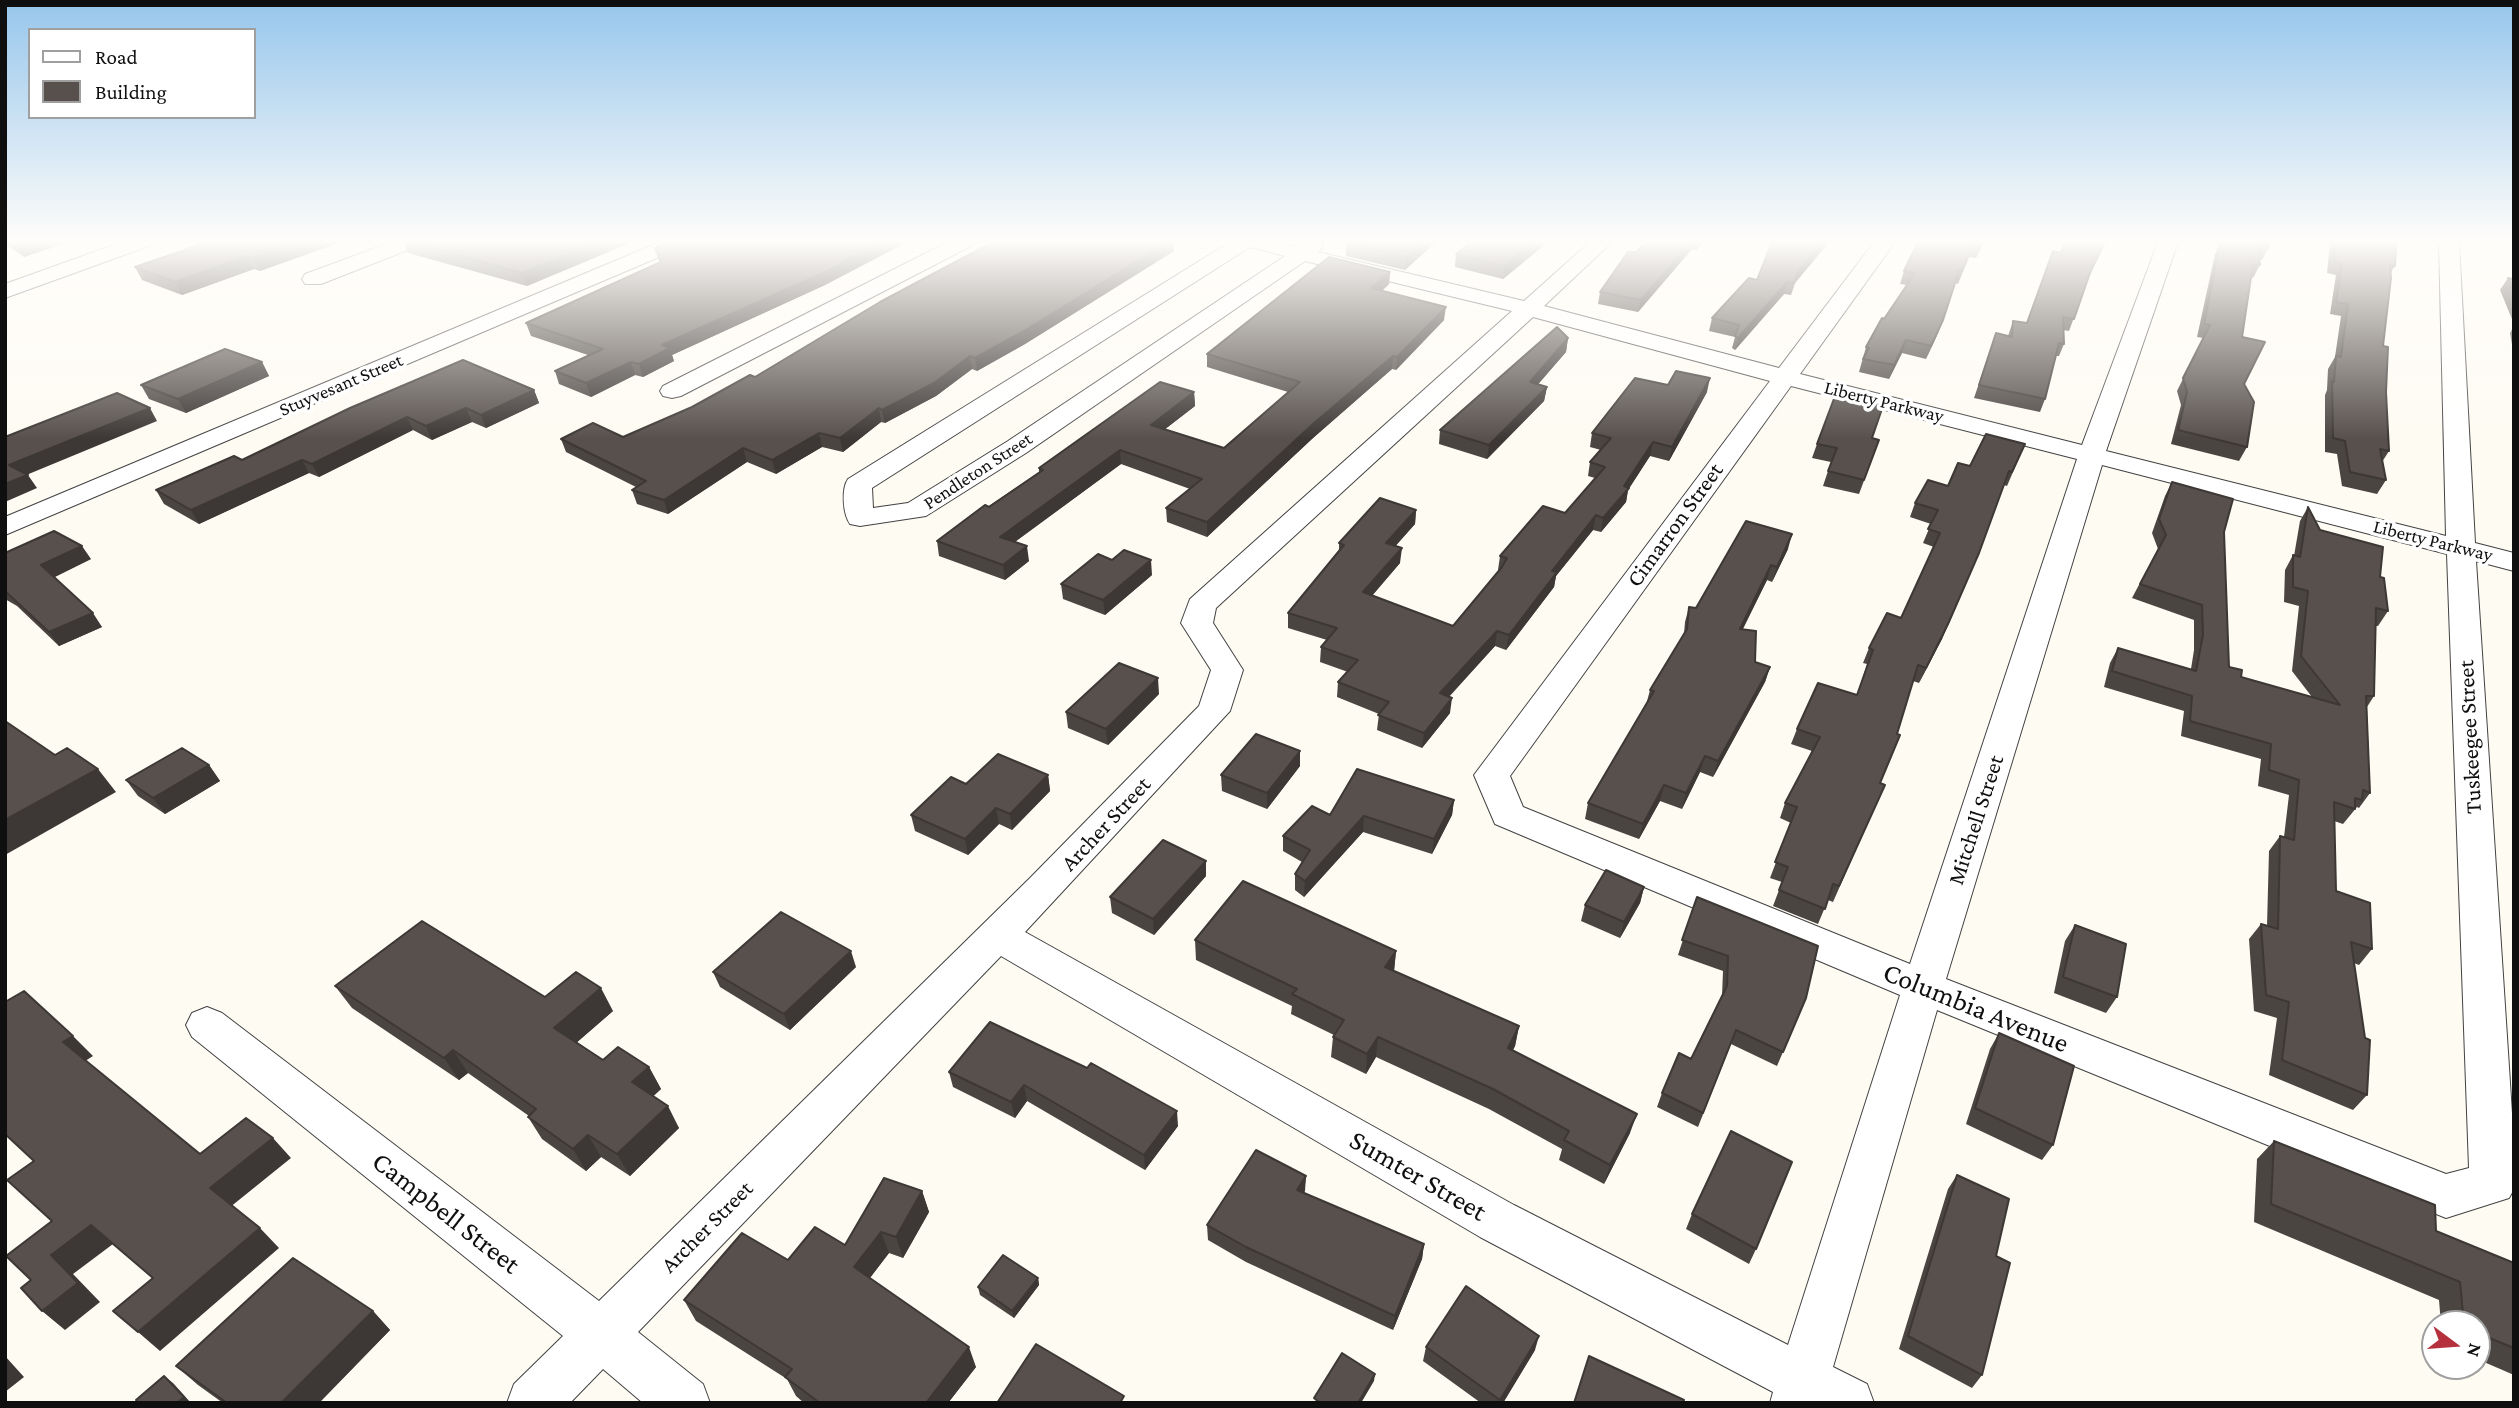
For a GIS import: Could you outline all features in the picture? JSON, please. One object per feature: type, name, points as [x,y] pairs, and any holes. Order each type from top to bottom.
[{"type":"street","name":"Stuyvesant Street","points":[[5,527],[523,308]]},
{"type":"street","points":[[672,391],[835,308]]},
{"type":"street","name":"Pendleton Street","points":[[1140,308],[858,485],[860,518],[916,510],[1017,447],[1222,308]]},
{"type":"street","name":"Liberty Parkway","points":[[1526,308],[1784,377],[2514,562]]},
{"type":"street","name":"Archer Street","points":[[533,1403],[1044,888],[1213,711],[1227,670],[1196,623],[1200,605],[1526,308]]},
{"type":"street","name":"Cimarron Street","points":[[1508,815],[1492,775],[1836,308]]},
{"type":"street","name":"Mitchell Street","points":[[1800,1391],[1923,987],[2092,454],[2144,308]]},
{"type":"street","name":"Tuskeegee Street","points":[[2446,1196],[2493,1183],[2460,548],[2451,308]]},
{"type":"street","name":"Columbia Avenue","points":[[1508,815],[1923,987],[2446,1196]]},
{"type":"street","name":"Sumter Street","points":[[996,934],[1800,1391],[1848,1403]]},
{"type":"street","name":"Campbell Street","points":[[206,1025],[601,1334],[684,1403]]},
{"type":"building","points":[[560,308],[745,308],[662,345],[670,348],[639,364],[631,362],[586,383],[555,371],[603,349],[526,323]]},
{"type":"building","points":[[870,308],[1062,308],[975,358],[970,356],[934,383],[882,410],[879,408],[840,438],[819,433],[772,460],[743,448],[664,500],[632,490],[646,481],[561,439],[593,423],[623,437],[692,407],[750,375],[755,377]]},
{"type":"building","points":[[1265,308],[1445,308],[1397,357],[1393,356],[1313,424],[1207,522],[1166,508],[1202,479],[1120,450],[1000,537],[1027,546],[1003,565],[937,541],[985,505],[989,507],[1043,470],[1039,468],[1160,382],[1194,392],[1151,425],[1224,448],[1300,382],[1207,354]]},
{"type":"building","points":[[1722,308],[1765,308],[1738,338],[1735,336],[1739,325],[1712,318]]},
{"type":"building","points":[[1892,308],[1947,308],[1931,346],[1906,340],[1894,365],[1863,359],[1869,348],[1866,347],[1882,318],[1884,319]]},
{"type":"building","points":[[2033,308],[2078,308],[2074,319],[2063,317],[2064,344],[2059,343],[2045,399],[1979,385],[1996,333],[2012,337],[2013,321],[2027,323]]},
{"type":"building","points":[[2207,308],[2246,308],[2242,337],[2265,342],[2244,384],[2254,402],[2247,447],[2178,430],[2187,392],[2183,378],[2210,325],[2204,324]]},
{"type":"building","points":[[2348,308],[2388,308],[2383,346],[2388,347],[2386,392],[2389,451],[2380,449],[2386,480],[2350,472],[2345,441],[2333,438],[2332,381],[2334,382],[2336,356],[2341,357]]},
{"type":"building","points":[[1557,327],[1568,338],[1530,382],[1547,387],[1489,445],[1440,430]]},
{"type":"building","points":[[225,349],[262,362],[178,399],[141,385]]},
{"type":"building","points":[[463,360],[534,390],[481,415],[466,408],[426,426],[407,417],[312,464],[302,460],[191,510],[156,490],[234,456],[242,460],[350,408]]},
{"type":"building","points":[[1676,371],[1710,378],[1672,447],[1653,442],[1624,486],[1629,488],[1603,518],[1596,515],[1552,571],[1557,572],[1509,635],[1497,631],[1440,693],[1452,698],[1424,733],[1378,715],[1389,702],[1338,682],[1358,660],[1321,647],[1337,628],[1288,613],[1344,545],[1339,543],[1380,498],[1416,510],[1386,543],[1402,548],[1363,592],[1453,626],[1502,567],[1507,558],[1500,556],[1543,506],[1565,513],[1605,467],[1590,462],[1611,438],[1592,433],[1635,378],[1668,385]]},
{"type":"building","points":[[117,393],[150,408],[9,465],[28,475],[5,484],[5,437]]},
{"type":"building","points":[[1843,395],[1883,406],[1872,438],[1879,440],[1864,480],[1828,471],[1837,448],[1817,444],[1835,396]]},
{"type":"building","points":[[1986,434],[2025,444],[2012,472],[2009,471],[1979,553],[1948,624],[1926,668],[1918,665],[1897,734],[1900,735],[1880,783],[1885,785],[1839,886],[1833,884],[1825,909],[1779,890],[1788,867],[1775,862],[1797,807],[1785,803],[1820,737],[1797,729],[1818,683],[1857,695],[1873,650],[1869,648],[1887,613],[1901,618],[1940,533],[1928,529],[1938,510],[1915,503],[1928,480],[1948,486],[1958,463],[1970,466]]},
{"type":"building","points":[[2172,482],[2233,499],[2224,532],[2229,667],[2242,670],[2241,677],[2340,705],[2301,656],[2308,591],[2293,587],[2293,555],[2300,557],[2308,507],[2320,530],[2383,547],[2380,577],[2384,578],[2388,611],[2376,608],[2374,696],[2366,696],[2370,793],[2363,790],[2362,800],[2355,798],[2355,809],[2334,802],[2336,891],[2370,903],[2372,949],[2351,942],[2365,1038],[2370,1040],[2367,1095],[2282,1060],[2289,1002],[2266,995],[2261,924],[2278,929],[2280,836],[2294,840],[2299,780],[2269,770],[2271,744],[2190,721],[2192,696],[2112,671],[2118,648],[2196,671],[2203,635],[2202,605],[2140,584],[2166,535],[2159,519]]},
{"type":"building","points":[[1746,521],[1792,534],[1777,567],[1771,565],[1740,629],[1756,631],[1755,662],[1770,667],[1718,761],[1705,756],[1686,793],[1664,785],[1643,824],[1588,803],[1687,629],[1689,607],[1696,608]]},
{"type":"building","points":[[54,531],[82,546],[41,565],[93,613],[49,632],[5,591],[5,553]]},
{"type":"building","points":[[1124,550],[1151,560],[1103,600],[1061,584],[1098,554],[1112,560]]},
{"type":"building","points":[[1119,663],[1158,678],[1106,729],[1066,712]]},
{"type":"building","points":[[5,721],[55,755],[67,748],[98,769],[5,820]]},
{"type":"building","points":[[1256,734],[1300,751],[1267,793],[1221,775]]},
{"type":"building","points":[[182,748],[209,765],[153,798],[126,780]]},
{"type":"building","points":[[998,754],[1048,775],[1010,814],[996,808],[965,839],[911,815],[951,777],[966,784]]},
{"type":"building","points":[[1357,769],[1454,800],[1434,839],[1364,816],[1305,881],[1295,874],[1310,850],[1283,836],[1312,806],[1330,815]]},
{"type":"building","points":[[1163,840],[1206,861],[1153,919],[1110,897]]},
{"type":"building","points":[[1606,870],[1644,887],[1624,922],[1585,905]]},
{"type":"building","points":[[1243,881],[1396,951],[1385,967],[1519,1026],[1508,1048],[1637,1114],[1610,1165],[1564,1140],[1569,1131],[1493,1089],[1378,1037],[1367,1054],[1333,1037],[1344,1020],[1292,994],[1297,989],[1195,940]]},
{"type":"building","points":[[1697,897],[1818,946],[1806,998],[1783,1052],[1736,1030],[1703,1113],[1662,1093],[1679,1053],[1691,1059],[1727,986],[1728,956],[1682,940]]},
{"type":"building","points":[[781,912],[851,951],[784,1014],[713,972]]},
{"type":"building","points":[[422,921],[545,997],[576,972],[601,988],[554,1028],[603,1060],[618,1047],[649,1067],[632,1082],[668,1106],[617,1154],[588,1135],[573,1149],[528,1117],[536,1109],[453,1050],[444,1058],[335,986]]},
{"type":"building","points":[[2075,925],[2126,944],[2117,997],[2063,977]]},
{"type":"building","points":[[24,991],[73,1036],[63,1042],[200,1154],[246,1118],[273,1138],[210,1188],[260,1228],[138,1332],[113,1311],[153,1278],[91,1225],[51,1255],[78,1283],[42,1311],[21,1288],[31,1280],[6,1256],[52,1221],[7,1180],[34,1161],[5,1134],[5,1002]]},
{"type":"building","points":[[990,1022],[1087,1068],[1091,1063],[1177,1111],[1144,1155],[1024,1085],[1011,1102],[949,1072]]},
{"type":"building","points":[[1999,1033],[2074,1066],[2053,1145],[1975,1108]]},
{"type":"building","points":[[1731,1131],[1792,1162],[1756,1249],[1692,1214]]},
{"type":"building","points":[[2274,1141],[2435,1205],[2436,1231],[2514,1263],[2514,1348],[2491,1339],[2491,1310],[2463,1310],[2460,1282],[2271,1204]]},
{"type":"building","points":[[1256,1150],[1306,1176],[1297,1190],[1424,1244],[1395,1316],[1246,1247],[1207,1225]]},
{"type":"building","points":[[1957,1175],[2009,1199],[1996,1256],[2010,1263],[1982,1375],[1908,1336]]},
{"type":"building","points":[[884,1178],[922,1191],[896,1237],[881,1232],[854,1267],[969,1347],[926,1403],[820,1403],[785,1377],[792,1369],[684,1300],[742,1233],[788,1260],[815,1227],[845,1245]]},
{"type":"building","points":[[1003,1255],[1038,1278],[1012,1311],[978,1287]]},
{"type":"building","points":[[293,1258],[373,1311],[281,1403],[227,1403],[176,1366]]},
{"type":"building","points":[[1466,1286],[1539,1336],[1500,1400],[1426,1347]]},
{"type":"building","points":[[1036,1344],[1124,1396],[1120,1403],[997,1403]]},
{"type":"building","points":[[1342,1353],[1375,1374],[1358,1403],[1320,1403],[1314,1398]]},
{"type":"building","points":[[1589,1356],[1684,1400],[1683,1403],[1574,1403]]},
{"type":"building","points":[[164,1376],[184,1397],[177,1403],[138,1403],[136,1400]]}]
